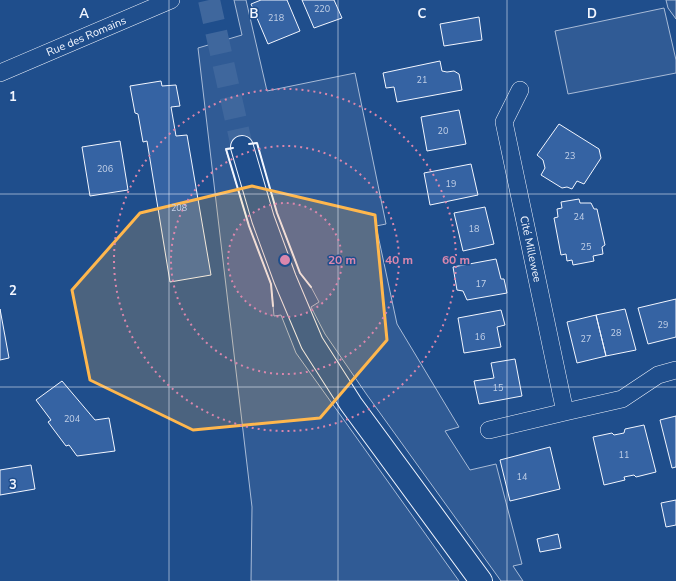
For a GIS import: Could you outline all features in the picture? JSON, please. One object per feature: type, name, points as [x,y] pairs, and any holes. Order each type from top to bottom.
[{"type":"main road","points":[[242,147],[263,219],[285,279],[312,343],[351,404],[481,581]]},
{"type":"street","name":"Rue des Romains","points":[[0,73],[171,0]]},
{"type":"street","name":"Cité Millewee","points":[[520,90],[504,122],[565,412]]},
{"type":"street","points":[[489,430],[622,399],[658,375],[676,370]]},
{"type":"highlighted area","points":[[252,186],[375,215],[387,340],[320,418],[193,430],[90,380],[72,290],[140,213]]},
{"type":"shaded area","points":[[234,0],[246,0],[267,91],[355,73],[386,224],[376,226],[397,324],[459,427],[445,431],[470,470],[496,464],[522,564],[513,566],[523,581],[501,581],[325,334],[311,307],[319,302],[311,287],[300,273],[277,213],[257,143],[226,150],[249,226],[271,284],[274,316],[281,315],[296,353],[459,581],[251,581],[252,507],[198,48],[242,35]]},
{"type":"shaded area","points":[[666,0],[676,0],[676,19],[668,8]]},
{"type":"shaded area","points":[[664,8],[676,60],[676,73],[568,94],[555,31]]},
{"type":"building","points":[[261,0],[287,0],[300,31],[268,44],[251,4]]},
{"type":"building","points":[[302,0],[334,0],[342,18],[314,28]]},
{"type":"building","points":[[479,17],[482,40],[444,46],[440,24]]},
{"type":"building","points":[[440,61],[442,71],[454,71],[459,74],[462,90],[397,102],[394,87],[386,88],[383,73]]},
{"type":"building","points":[[161,81],[162,86],[176,85],[180,106],[171,107],[176,136],[187,135],[211,275],[170,282],[147,141],[143,142],[138,114],[135,113],[130,86]]},
{"type":"building","points":[[459,110],[466,144],[427,151],[421,117]]},
{"type":"building","points":[[559,124],[599,149],[601,158],[584,184],[577,181],[572,189],[567,187],[562,188],[541,175],[545,168],[543,160],[537,155]]},
{"type":"building","points":[[120,141],[128,190],[90,196],[82,147]]},
{"type":"building","points":[[471,164],[478,195],[430,205],[424,173]]},
{"type":"building","points":[[579,199],[580,203],[591,203],[594,209],[597,209],[605,245],[602,247],[603,254],[593,256],[594,261],[573,265],[572,260],[567,261],[566,254],[561,255],[554,218],[558,217],[557,209],[562,208],[561,202]]},
{"type":"building","points":[[485,207],[494,244],[463,251],[454,213]]},
{"type":"building","points":[[496,259],[501,279],[504,279],[507,293],[467,300],[463,291],[457,290],[453,267]]},
{"type":"building","points":[[676,299],[676,337],[648,344],[638,308]]},
{"type":"building","points":[[0,309],[9,358],[0,360]]},
{"type":"building","points":[[625,309],[636,350],[606,356],[596,315]]},
{"type":"building","points":[[501,310],[505,325],[497,327],[501,347],[464,353],[458,318]]},
{"type":"building","points":[[596,315],[606,356],[577,363],[567,322]]},
{"type":"building","points":[[515,359],[522,396],[479,404],[474,381],[494,378],[491,363]]},
{"type":"building","points":[[62,381],[95,420],[109,418],[115,451],[77,456],[69,445],[66,446],[48,422],[51,420],[36,400]]},
{"type":"building","points":[[676,416],[676,467],[672,468],[660,420]]},
{"type":"building","points":[[644,425],[656,472],[636,477],[634,475],[624,477],[625,480],[604,485],[593,437],[612,433],[614,435],[624,433],[625,429]]},
{"type":"building","points":[[550,447],[560,489],[510,501],[500,460]]},
{"type":"building","points":[[31,465],[35,489],[0,495],[0,470]]},
{"type":"building","points":[[676,500],[676,525],[666,527],[661,503]]},
{"type":"building","points":[[558,534],[561,548],[540,552],[537,539]]},
{"type":"tunnel","points":[[209,0],[242,147]]},
{"type":"wall","points":[[249,144],[257,143],[277,213],[300,273],[311,287]]},
{"type":"wall","points":[[233,148],[226,149],[249,226],[271,284],[273,306]]}]
